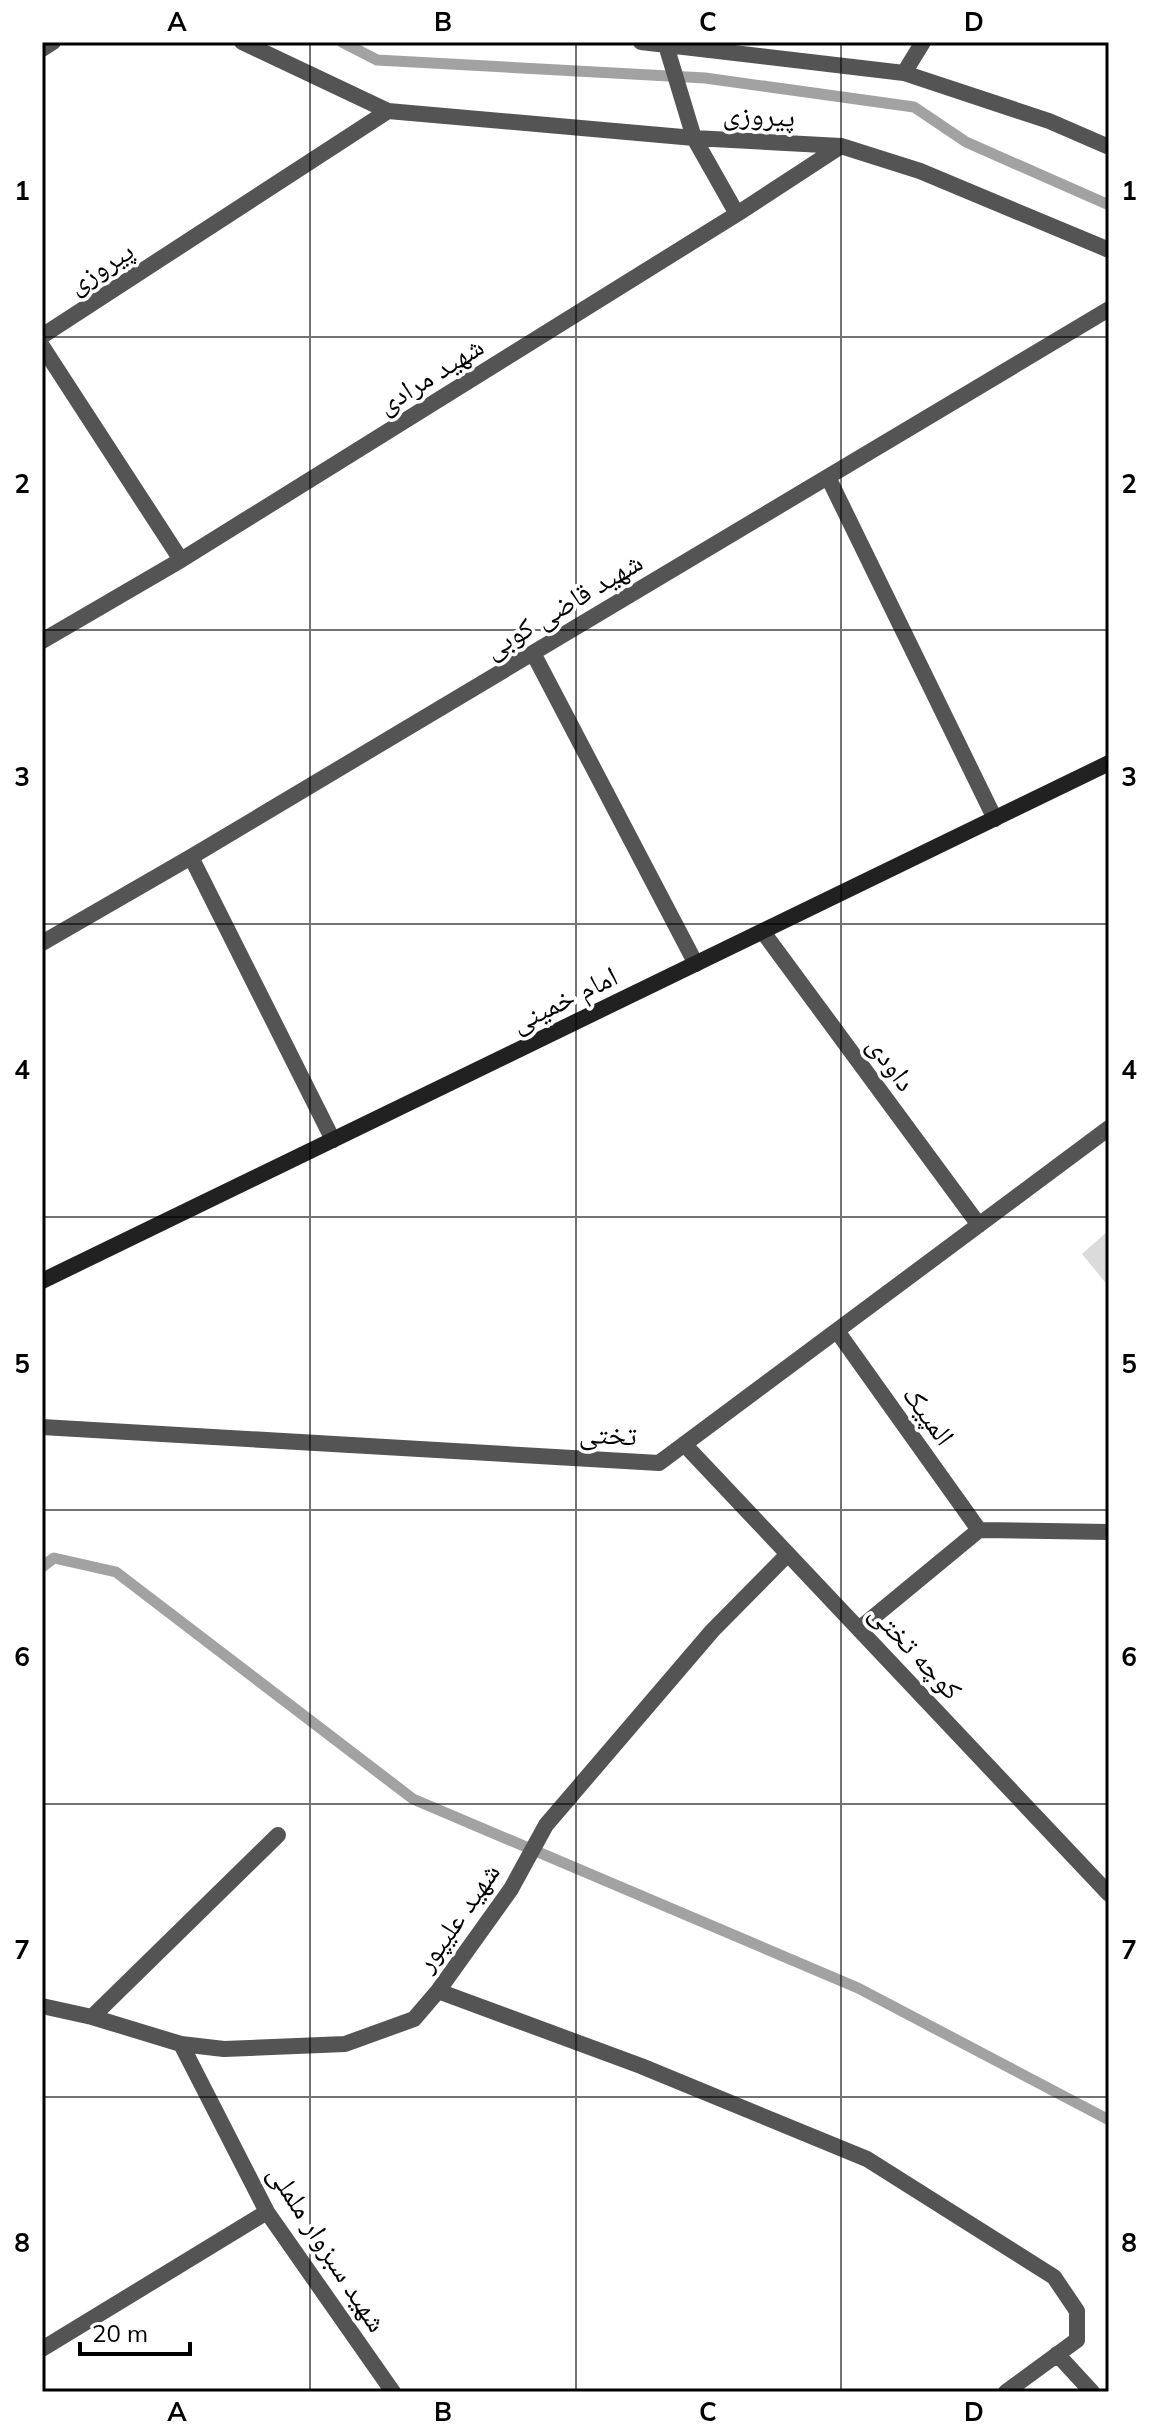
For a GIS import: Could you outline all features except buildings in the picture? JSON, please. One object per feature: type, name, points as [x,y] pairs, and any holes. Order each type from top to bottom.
[{"type":"main road","name":"امام خمینی","points":[[42,1281],[1109,763]]},
{"type":"street","points":[[42,49],[53,42]]},
{"type":"street","name":"پیروزی","points":[[242,42],[388,111],[694,138],[841,146],[920,171],[1109,250]]},
{"type":"street","name":"پیروزی","points":[[641,42],[904,73],[1049,121],[1109,147]]},
{"type":"street","points":[[904,73],[923,42]]},
{"type":"street","points":[[666,43],[694,138],[737,214]]},
{"type":"street","name":"پیروزی","points":[[42,336],[388,111]]},
{"type":"street","name":"شهید مرادی","points":[[42,641],[181,560],[841,146]]},
{"type":"street","name":"شهید قاضی کوبی","points":[[42,943],[1109,309]]},
{"type":"street","points":[[42,346],[181,560]]},
{"type":"street","points":[[828,477],[995,819]]},
{"type":"street","points":[[533,653],[696,964]]},
{"type":"street","points":[[191,857],[333,1140]]},
{"type":"street","name":"داودی","points":[[763,932],[979,1225]]},
{"type":"street","name":"تختی","points":[[42,1427],[659,1463],[1109,1128]]},
{"type":"street","name":"المپیک","points":[[837,1331],[979,1530]]},
{"type":"street","name":"کوچه تختی","points":[[684,1444],[1109,1894]]},
{"type":"street","points":[[859,1629],[979,1530],[1109,1532]]},
{"type":"street","name":"شهید علیپور","points":[[42,2006],[92,2017],[181,2044],[224,2049],[345,2044],[414,2019],[438,1991],[511,1889],[546,1825],[712,1631],[788,1554]]},
{"type":"street","points":[[92,2017],[278,1835]]},
{"type":"street","points":[[438,1991],[641,2066],[867,2159],[1054,2277],[1077,2311],[1077,2340],[1006,2392]]},
{"type":"street","name":"شهید سبزوار ململی","points":[[181,2044],[267,2212],[393,2392]]},
{"type":"street","points":[[42,2349],[267,2212]]},
{"type":"street","points":[[1057,2354],[1092,2392]]},
{"type":"shaded area","points":[[1109,1230],[1109,1287],[1082,1254]]},
{"type":"waterway","points":[[342,42],[377,60],[705,78],[914,107],[966,142],[1109,205]]},
{"type":"waterway","points":[[42,1567],[54,1558],[116,1572],[413,1799],[858,1988],[1109,2120]]}]
